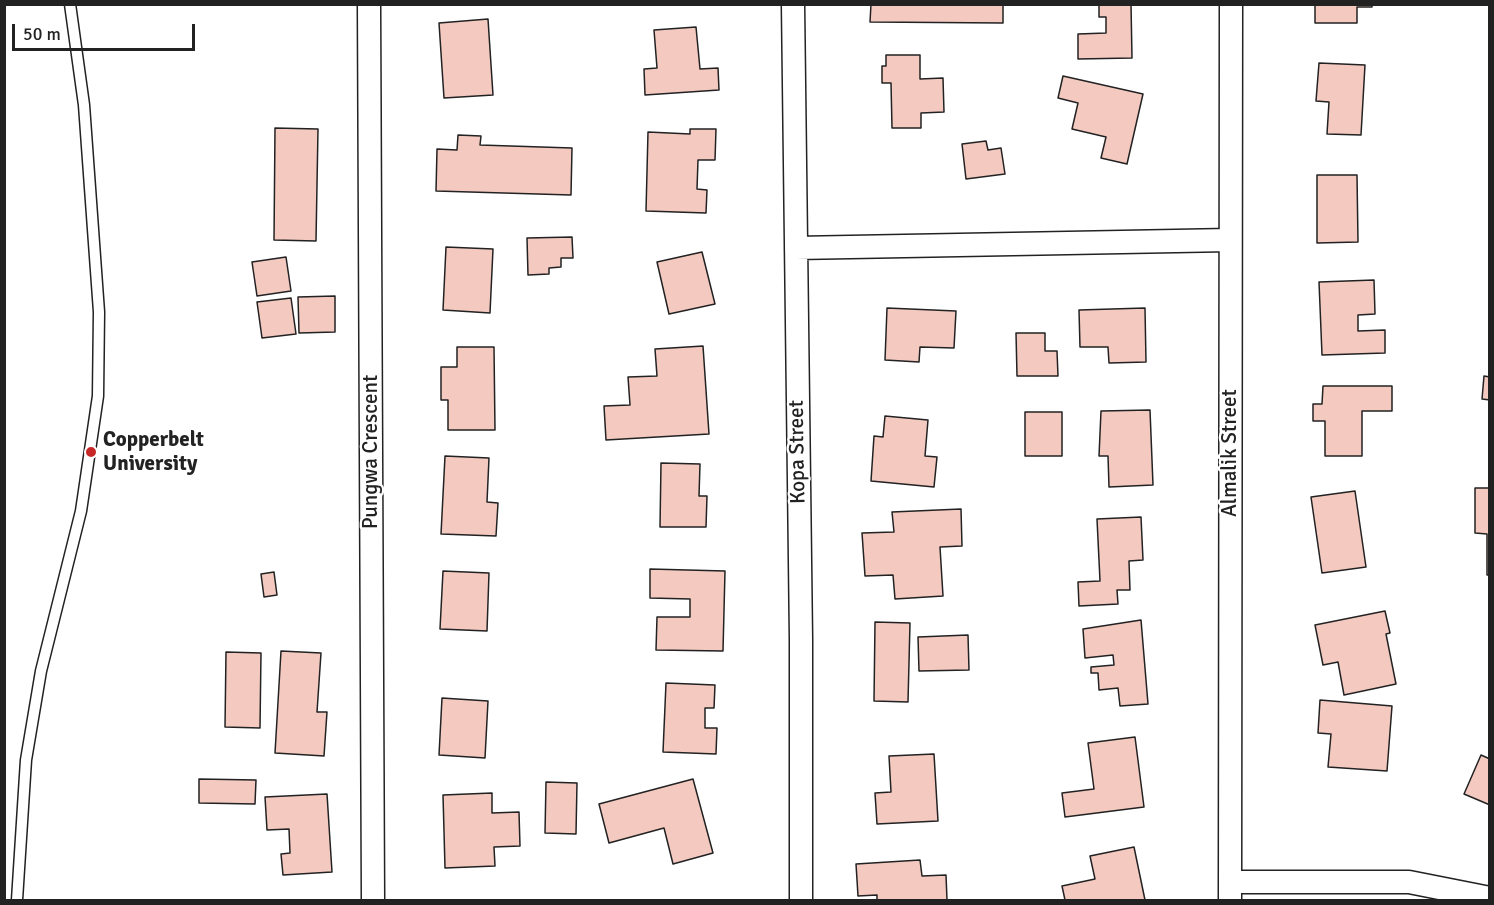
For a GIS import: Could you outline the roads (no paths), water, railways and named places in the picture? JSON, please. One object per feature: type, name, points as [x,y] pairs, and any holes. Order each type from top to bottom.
[{"type":"street","name":"Pungwa Crescent","points":[[369,4],[374,900]]},
{"type":"street","name":"Kopa Street","points":[[793,4],[801,900]]},
{"type":"street","name":"Almalik Street","points":[[1230,891],[1231,4]]},
{"type":"street","points":[[796,248],[1230,240]]},
{"type":"street","points":[[1230,891],[1409,882],[1490,898]]},
{"type":"lane","points":[[17,900],[28,749],[40,671],[81,511],[98,396],[98,301],[84,105],[70,4]]},
{"type":"place","name":"Copperbelt University","points":[[91,452]]}]
